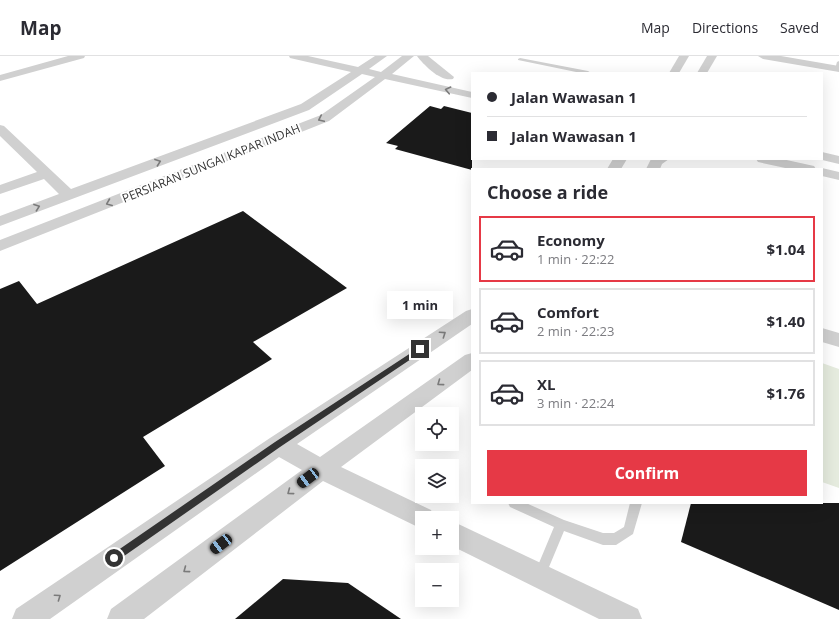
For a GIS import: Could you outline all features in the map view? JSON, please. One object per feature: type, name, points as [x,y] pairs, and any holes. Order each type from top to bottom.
[{"type":"street","points":[[0,78],[80,56]]},
{"type":"street","name":"PERSIARAN SUNGAI KAPAR INDAH","points":[[0,246],[325,118],[410,56]]},
{"type":"street","points":[[422,56],[436,69],[453,78],[426,73]]},
{"type":"street","points":[[675,72],[684,56]]},
{"type":"street","points":[[703,72],[712,56]]},
{"type":"street","points":[[763,56],[838,66]]},
{"type":"street","points":[[297,57],[471,95]]},
{"type":"street","points":[[297,57],[317,66],[326,76],[329,84],[325,94]]},
{"type":"street","points":[[360,59],[377,59],[411,70]]},
{"type":"street","name":"PERSIARAN SUNGAI KAPAR INDAH","points":[[0,221],[305,107],[377,59]]},
{"type":"street","points":[[354,98],[378,90],[425,85]]},
{"type":"street","points":[[0,129],[69,195]]},
{"type":"street","points":[[823,156],[839,160]]},
{"type":"street","points":[[653,168],[656,162],[660,160]]},
{"type":"street","points":[[768,160],[804,168]]},
{"type":"street","points":[[823,172],[839,176]]},
{"type":"street","points":[[0,190],[46,173]]},
{"type":"street","points":[[26,619],[278,444],[471,316]]},
{"type":"street","points":[[823,335],[839,340]]},
{"type":"street","points":[[121,619],[321,469],[471,361]]},
{"type":"street","points":[[278,444],[321,469],[415,515]]},
{"type":"street","points":[[459,536],[628,619]]},
{"type":"lane","points":[[520,59],[583,72]]},
{"type":"lane","points":[[516,504],[561,524],[603,539],[616,539],[628,530],[636,504]]},
{"type":"lane","points":[[540,576],[561,524]]},
{"type":"shaded area","points":[[823,363],[839,369],[839,488],[823,482]]},
{"type":"building","points":[[430,106],[441,109],[444,106],[471,113],[471,170],[395,149],[398,146],[386,143]]},
{"type":"building","points":[[243,211],[347,288],[253,342],[272,359],[143,437],[165,466],[0,571],[0,289],[19,281],[37,304]]},
{"type":"building","points":[[839,503],[839,610],[681,542],[691,504]]},
{"type":"building","points":[[283,579],[348,583],[401,619],[235,619]]},
{"type":"route","points":[[114,558],[278,444],[420,349]]}]
